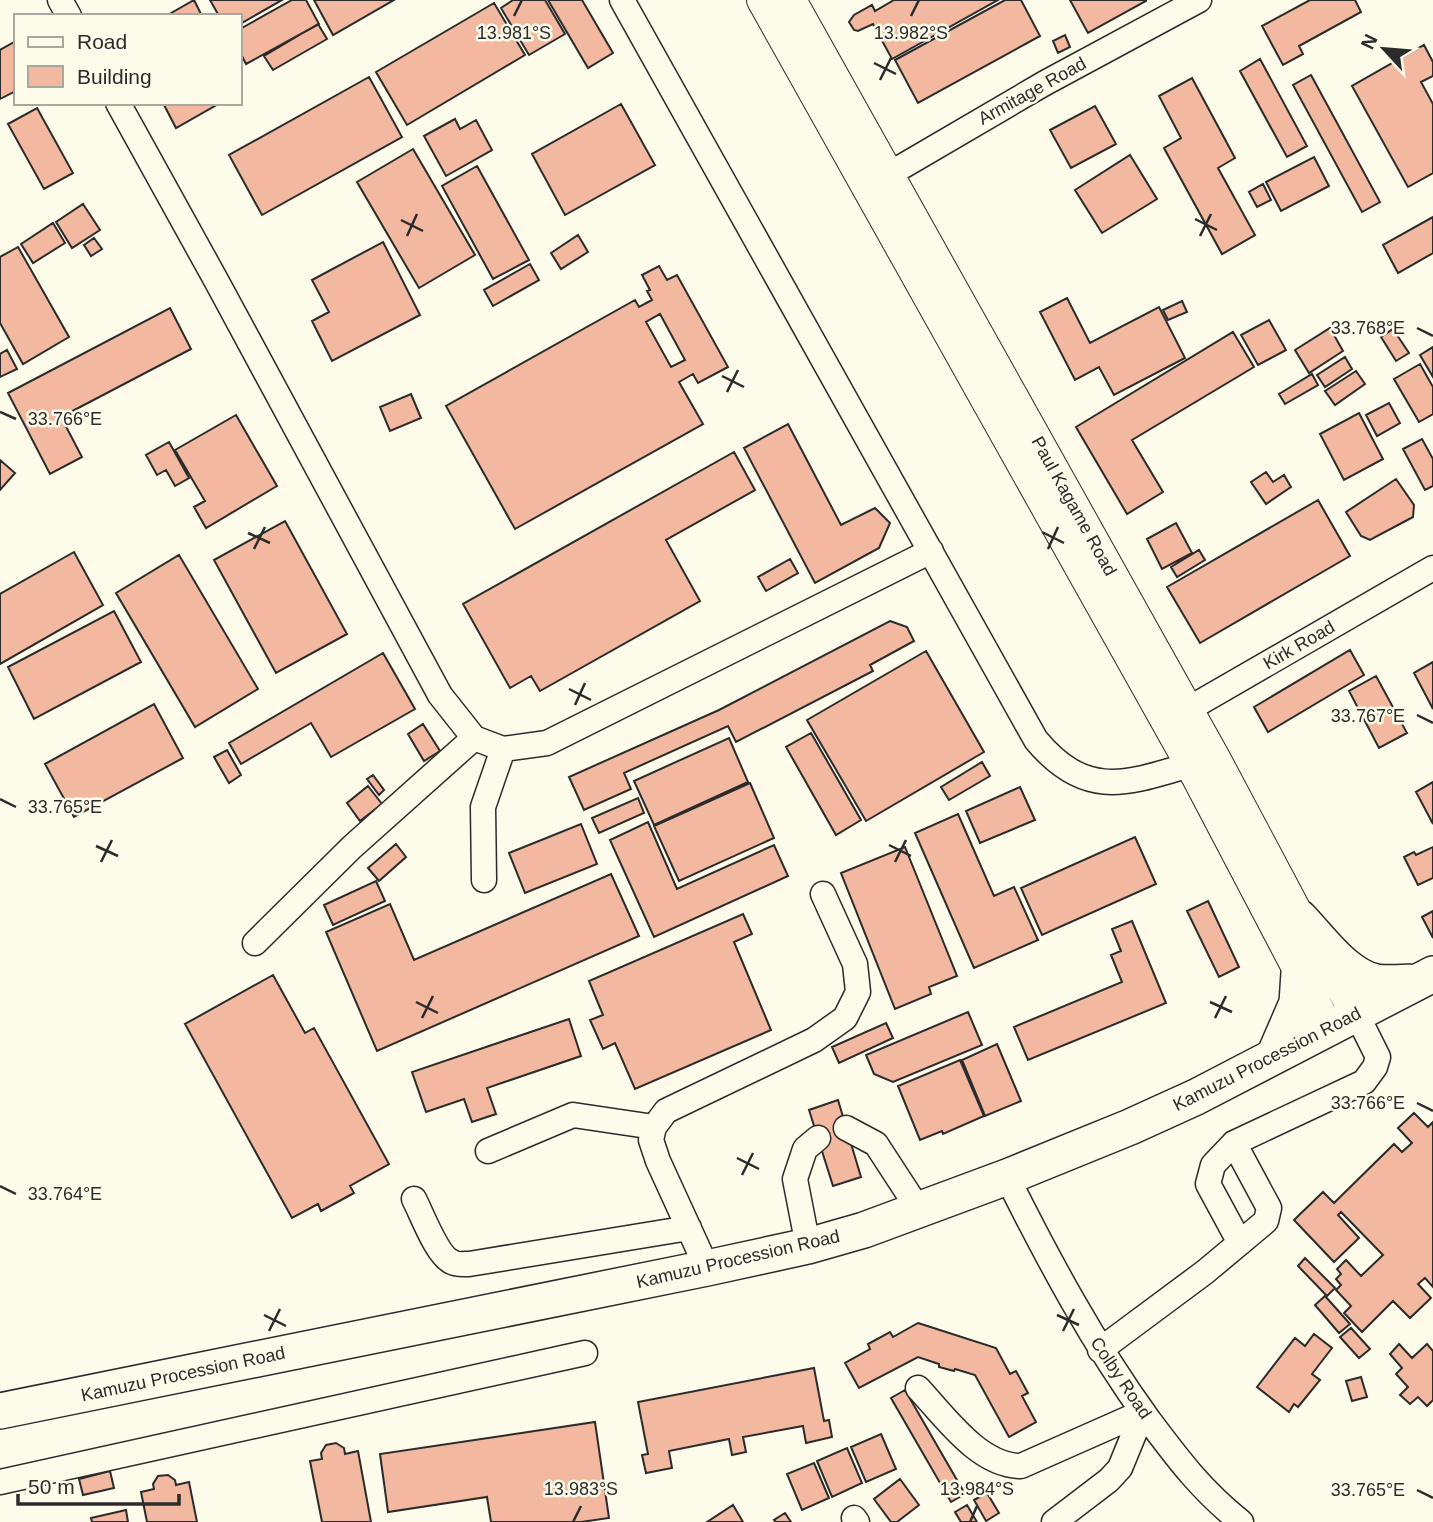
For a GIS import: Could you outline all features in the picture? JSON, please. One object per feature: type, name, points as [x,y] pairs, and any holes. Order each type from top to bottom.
[{"type":"highway","points":[[1300,918],[1363,978],[1379,983],[1425,978]]},
{"type":"highway","points":[[1274,1056],[1297,1003],[1299,973]]},
{"type":"highway","name":"Kamuzu Procession Road","points":[[0,1411],[707,1268],[808,1246],[864,1230],[1007,1177],[1130,1127],[1196,1097],[1425,978]]},
{"type":"main road","points":[[762,0],[878,181]]},
{"type":"main road","name":"Paul Kagame Road","points":[[791,0],[878,181],[1202,761],[1300,918],[1342,1020]]},
{"type":"main road","points":[[1202,761],[1299,973],[1342,1020]]},
{"type":"street","points":[[622,0],[931,551],[1021,718],[1051,759],[1080,778],[1098,782],[1123,782],[1202,761]]},
{"type":"street","name":"Armitage Road","points":[[878,181],[1045,83],[1199,0]]},
{"type":"street","points":[[119,105],[440,695],[474,738],[503,749],[547,743],[931,551]]},
{"type":"street","name":"Kirk Road","points":[[1176,715],[1433,568]]},
{"type":"street","points":[[255,943],[352,847],[474,738]]},
{"type":"street","points":[[484,880],[483,807],[503,749]]},
{"type":"street","points":[[707,1268],[658,1161],[651,1140],[654,1127],[666,1111],[814,1040],[845,1018],[858,992],[855,964],[823,894]]},
{"type":"street","points":[[1240,1243],[1208,1184],[1213,1165],[1234,1143],[1364,1082],[1375,1067],[1378,1057],[1342,1020]]},
{"type":"street","points":[[488,1151],[573,1115],[654,1127]]},
{"type":"street","points":[[846,1128],[876,1144],[919,1210]]},
{"type":"street","points":[[808,1246],[795,1178],[805,1149],[818,1138]]},
{"type":"street","points":[[1100,1350],[1266,1221],[1269,1208],[1234,1143]]},
{"type":"street","name":"Colby Road","points":[[1007,1177],[1100,1350],[1202,1489],[1241,1522]]},
{"type":"street","points":[[414,1199],[438,1248],[449,1262],[456,1264],[689,1228]]},
{"type":"street","points":[[0,1482],[585,1353]]},
{"type":"street","points":[[918,1388],[980,1453],[1008,1466],[1021,1466],[1143,1412]]},
{"type":"street","points":[[1054,1522],[1110,1480],[1120,1468],[1143,1412]]},
{"type":"building","points":[[194,0],[201,14],[170,14]]},
{"type":"building","points":[[210,0],[282,0],[242,23],[242,14],[218,14]]},
{"type":"building","points":[[292,0],[306,0],[319,24],[246,64],[242,56],[242,28]]},
{"type":"building","points":[[314,0],[394,0],[333,35]]},
{"type":"building","points":[[513,0],[545,0],[565,34],[529,55],[501,8]]},
{"type":"building","points":[[548,0],[582,0],[613,53],[588,68]]},
{"type":"building","points":[[894,0],[998,0],[892,59],[873,24],[858,31],[854,30],[849,22],[854,15],[872,5],[875,11]]},
{"type":"building","points":[[1005,0],[1021,0],[1040,36],[918,103],[895,60]]},
{"type":"building","points":[[1070,0],[1146,0],[1146,1],[1088,33]]},
{"type":"building","points":[[1310,0],[1355,0],[1361,12],[1299,46],[1303,54],[1283,65],[1262,26]]},
{"type":"building","points":[[494,3],[525,55],[407,125],[376,72]]},
{"type":"building","points":[[318,24],[327,39],[273,70],[264,56]]},
{"type":"building","points":[[1065,35],[1070,47],[1058,53],[1053,41]]},
{"type":"building","points":[[14,42],[14,92],[0,99],[0,50]]},
{"type":"building","points":[[1424,45],[1433,62],[1433,76],[1421,82],[1433,104],[1433,173],[1408,187],[1352,86]]},
{"type":"building","points":[[1260,59],[1307,146],[1287,157],[1240,71]]},
{"type":"building","points":[[1311,75],[1380,202],[1362,212],[1293,85]]},
{"type":"building","points":[[369,77],[402,137],[262,215],[229,155]]},
{"type":"building","points":[[1192,78],[1235,158],[1218,168],[1255,235],[1222,254],[1164,148],[1181,138],[1159,96]]},
{"type":"building","points":[[621,104],[655,165],[565,215],[532,154]]},
{"type":"building","points":[[164,105],[216,105],[176,128]]},
{"type":"building","points":[[1095,106],[1116,144],[1071,168],[1050,130]]},
{"type":"building","points":[[37,108],[73,173],[44,189],[8,124]]},
{"type":"building","points":[[455,119],[460,129],[476,120],[492,150],[446,176],[424,136]]},
{"type":"building","points":[[413,149],[475,255],[419,288],[357,182]]},
{"type":"building","points":[[1130,155],[1157,199],[1102,233],[1075,190]]},
{"type":"building","points":[[1314,157],[1329,186],[1281,211],[1266,182]]},
{"type":"building","points":[[477,166],[529,260],[493,279],[442,186]]},
{"type":"building","points":[[1263,184],[1271,200],[1257,207],[1249,192]]},
{"type":"building","points":[[83,204],[100,230],[72,248],[56,222]]},
{"type":"building","points":[[1433,217],[1433,253],[1398,273],[1383,245]]},
{"type":"building","points":[[53,223],[65,243],[33,263],[21,244]]},
{"type":"building","points":[[578,235],[588,252],[561,269],[551,253]]},
{"type":"building","points":[[94,238],[102,249],[91,256],[84,245]]},
{"type":"building","points":[[383,242],[420,315],[332,361],[312,321],[329,312],[312,280]]},
{"type":"building","points":[[18,247],[69,337],[23,364],[0,323],[0,257]]},
{"type":"building","points":[[530,264],[539,280],[493,306],[484,290]]},
{"type":"building","points":[[659,266],[667,280],[677,275],[728,367],[698,383],[693,374],[679,382],[703,424],[515,529],[446,406],[635,300],[639,307],[652,300],[642,275]],"holes":[[[660,314],[685,360],[671,367],[646,322]]]},
{"type":"building","points":[[1067,298],[1090,343],[1159,307],[1185,358],[1114,395],[1099,367],[1075,380],[1040,312]]},
{"type":"building","points":[[1182,301],[1187,312],[1168,320],[1163,310]]},
{"type":"building","points":[[170,308],[191,349],[61,417],[82,457],[50,474],[8,393]]},
{"type":"building","points":[[1269,320],[1286,350],[1258,365],[1241,335]]},
{"type":"building","points":[[1330,328],[1343,351],[1309,373],[1295,350]]},
{"type":"building","points":[[1393,329],[1409,353],[1396,361],[1381,337]]},
{"type":"building","points":[[1233,332],[1254,367],[1132,440],[1163,492],[1127,514],[1076,427]]},
{"type":"building","points":[[1433,347],[1433,377],[1420,355]]},
{"type":"building","points":[[7,350],[17,369],[0,377],[0,354]]},
{"type":"building","points":[[1345,357],[1352,369],[1325,387],[1317,375]]},
{"type":"building","points":[[1420,364],[1433,387],[1433,414],[1419,422],[1394,379]]},
{"type":"building","points":[[1356,371],[1365,384],[1335,405],[1325,391]]},
{"type":"building","points":[[1312,374],[1318,385],[1285,404],[1279,394]]},
{"type":"building","points":[[411,394],[421,418],[390,431],[380,407]]},
{"type":"building","points":[[1389,403],[1400,423],[1377,436],[1366,415]]},
{"type":"building","points":[[1359,413],[1383,459],[1344,480],[1320,434]]},
{"type":"building","points":[[236,415],[277,486],[206,528],[194,507],[205,501],[175,450]]},
{"type":"building","points":[[788,424],[841,525],[875,508],[890,523],[879,548],[815,583],[744,448]]},
{"type":"building","points":[[1422,439],[1433,459],[1433,486],[1425,490],[1403,449]]},
{"type":"building","points":[[169,442],[189,478],[175,486],[166,470],[157,475],[146,455]]},
{"type":"building","points":[[734,452],[755,490],[666,540],[700,601],[540,691],[531,676],[510,688],[463,604]]},
{"type":"building","points":[[0,460],[15,473],[0,490]]},
{"type":"building","points":[[1266,472],[1273,482],[1284,475],[1291,487],[1266,504],[1251,482]]},
{"type":"building","points":[[1396,479],[1414,505],[1413,517],[1370,540],[1361,536],[1346,512]]},
{"type":"building","points":[[1318,500],[1350,556],[1200,643],[1167,587]]},
{"type":"building","points":[[285,521],[347,634],[276,673],[214,560]]},
{"type":"building","points":[[1176,523],[1192,553],[1162,569],[1147,539]]},
{"type":"building","points":[[1199,550],[1205,560],[1177,577],[1171,567]]},
{"type":"building","points":[[74,552],[103,605],[0,664],[0,594]]},
{"type":"building","points":[[179,555],[258,689],[195,727],[116,593]]},
{"type":"building","points":[[790,559],[798,573],[766,591],[758,577]]},
{"type":"building","points":[[114,611],[141,662],[34,719],[8,667]]},
{"type":"building","points":[[890,621],[907,627],[914,641],[870,665],[873,671],[736,742],[728,726],[624,773],[631,789],[584,810],[569,777],[719,710]]},
{"type":"building","points":[[1350,650],[1364,675],[1268,732],[1254,707]]},
{"type":"building","points":[[926,651],[984,752],[866,821],[807,720]]},
{"type":"building","points":[[383,653],[415,709],[331,757],[311,723],[241,764],[229,743]]},
{"type":"building","points":[[1433,662],[1433,709],[1414,673]]},
{"type":"building","points":[[1376,676],[1407,733],[1379,748],[1349,691]]},
{"type":"building","points":[[154,704],[183,758],[74,817],[45,764]]},
{"type":"building","points":[[423,724],[440,751],[424,761],[408,734]]},
{"type":"building","points":[[811,733],[861,820],[836,835],[786,747]]},
{"type":"building","points":[[729,738],[748,782],[654,825],[634,781]]},
{"type":"building","points":[[227,750],[241,775],[229,783],[214,757]]},
{"type":"building","points":[[982,762],[990,776],[949,800],[941,787]]},
{"type":"building","points":[[373,775],[384,790],[379,795],[367,779]]},
{"type":"building","points":[[1433,782],[1433,824],[1416,792]]},
{"type":"building","points":[[750,783],[774,838],[679,881],[654,826]]},
{"type":"building","points":[[368,786],[382,804],[360,821],[347,803]]},
{"type":"building","points":[[1020,787],[1035,820],[980,843],[966,811]]},
{"type":"building","points":[[638,798],[644,813],[599,833],[592,818]]},
{"type":"building","points":[[958,814],[994,896],[1014,887],[1038,940],[974,968],[915,833]]},
{"type":"building","points":[[648,822],[677,889],[774,845],[788,876],[654,937],[610,840]]},
{"type":"building","points":[[581,824],[597,864],[525,893],[509,853]]},
{"type":"building","points":[[1135,837],[1156,884],[1042,935],[1021,888]]},
{"type":"building","points":[[396,844],[406,857],[379,881],[368,868]]},
{"type":"building","points":[[905,847],[957,976],[929,987],[931,994],[895,1009],[841,873]]},
{"type":"building","points":[[1433,847],[1433,878],[1418,885],[1404,857]]},
{"type":"building","points":[[611,874],[639,936],[377,1051],[326,932],[390,904],[414,960]]},
{"type":"building","points":[[376,881],[385,901],[333,925],[324,905]]},
{"type":"building","points":[[1208,901],[1239,967],[1219,977],[1187,911]]},
{"type":"building","points":[[1433,911],[1433,938],[1422,917]]},
{"type":"building","points":[[743,914],[752,934],[734,942],[771,1030],[635,1089],[615,1043],[603,1049],[590,1020],[603,1015],[589,981]]},
{"type":"building","points":[[1132,921],[1166,1003],[1028,1060],[1014,1027],[1122,982],[1111,955],[1121,951],[1112,929]]},
{"type":"building","points":[[273,975],[305,1033],[314,1028],[389,1164],[350,1186],[354,1193],[321,1211],[318,1204],[292,1218],[185,1024]]},
{"type":"building","points":[[968,1012],[982,1045],[893,1082],[874,1074],[866,1055]]},
{"type":"building","points":[[569,1019],[581,1056],[487,1088],[496,1114],[472,1122],[464,1099],[426,1112],[412,1072]]},
{"type":"building","points":[[886,1023],[893,1038],[839,1063],[832,1047]]},
{"type":"building","points":[[997,1044],[1021,1101],[985,1116],[962,1060]]},
{"type":"building","points":[[960,1060],[984,1116],[943,1134],[942,1131],[920,1140],[898,1086]]},
{"type":"building","points":[[838,1100],[861,1177],[833,1186],[809,1110]]},
{"type":"building","points":[[1414,1113],[1428,1127],[1433,1122],[1433,1287],[1425,1278],[1418,1284],[1431,1298],[1410,1318],[1393,1301],[1362,1332],[1344,1313],[1351,1306],[1336,1290],[1341,1285],[1336,1279],[1341,1274],[1337,1269],[1346,1260],[1361,1276],[1383,1255],[1341,1212],[1338,1215],[1359,1238],[1334,1262],[1294,1220],[1323,1192],[1334,1203],[1394,1144],[1402,1152],[1412,1143],[1398,1128]]},
{"type":"building","points":[[1305,1258],[1335,1288],[1327,1296],[1298,1266]]},
{"type":"building","points":[[1325,1296],[1350,1324],[1339,1333],[1315,1305]]},
{"type":"building","points":[[918,1323],[996,1348],[1010,1374],[1016,1371],[1028,1393],[1022,1396],[1036,1422],[1009,1437],[975,1375],[939,1367],[939,1364],[918,1357],[859,1388],[845,1363],[870,1349],[868,1344],[890,1332],[893,1337]]},
{"type":"building","points":[[1351,1328],[1370,1349],[1359,1358],[1340,1337]]},
{"type":"building","points":[[1314,1334],[1332,1348],[1312,1374],[1320,1380],[1298,1407],[1294,1404],[1289,1412],[1257,1387],[1295,1338],[1305,1346]]},
{"type":"building","points":[[1399,1344],[1412,1358],[1427,1344],[1433,1351],[1433,1400],[1427,1406],[1418,1397],[1410,1404],[1400,1395],[1408,1387],[1396,1374],[1402,1368],[1390,1354]]},
{"type":"building","points":[[814,1368],[824,1421],[829,1420],[832,1437],[806,1443],[803,1426],[743,1437],[746,1452],[732,1455],[729,1439],[669,1451],[672,1468],[646,1473],[642,1455],[648,1454],[638,1402]]},
{"type":"building","points":[[1361,1377],[1367,1397],[1352,1401],[1346,1381]]},
{"type":"building","points":[[905,1390],[965,1494],[951,1502],[891,1398]]},
{"type":"building","points":[[595,1422],[609,1518],[581,1522],[491,1522],[487,1497],[388,1512],[380,1454]]},
{"type":"building","points":[[881,1434],[896,1469],[866,1482],[851,1447]]},
{"type":"building","points":[[336,1443],[344,1448],[345,1454],[358,1451],[371,1522],[322,1522],[310,1461],[322,1459],[321,1453],[326,1445]]},
{"type":"building","points":[[847,1448],[862,1483],[832,1497],[817,1461]]},
{"type":"building","points":[[814,1463],[829,1498],[802,1510],[787,1474]]},
{"type":"building","points":[[110,1471],[114,1488],[83,1495],[79,1479]]},
{"type":"building","points":[[168,1475],[175,1480],[176,1485],[189,1482],[197,1522],[147,1522],[141,1492],[154,1489],[153,1484],[158,1476]]},
{"type":"building","points":[[900,1479],[919,1505],[897,1522],[891,1522],[874,1499]]},
{"type":"building","points":[[987,1493],[999,1513],[986,1521],[974,1500]]},
{"type":"building","points":[[733,1505],[743,1522],[707,1522]]},
{"type":"building","points":[[967,1505],[977,1522],[961,1522],[955,1512]]},
{"type":"building","points":[[126,1510],[128,1522],[92,1522],[91,1518]]},
{"type":"building","points":[[785,1513],[791,1522],[774,1520]]}]
